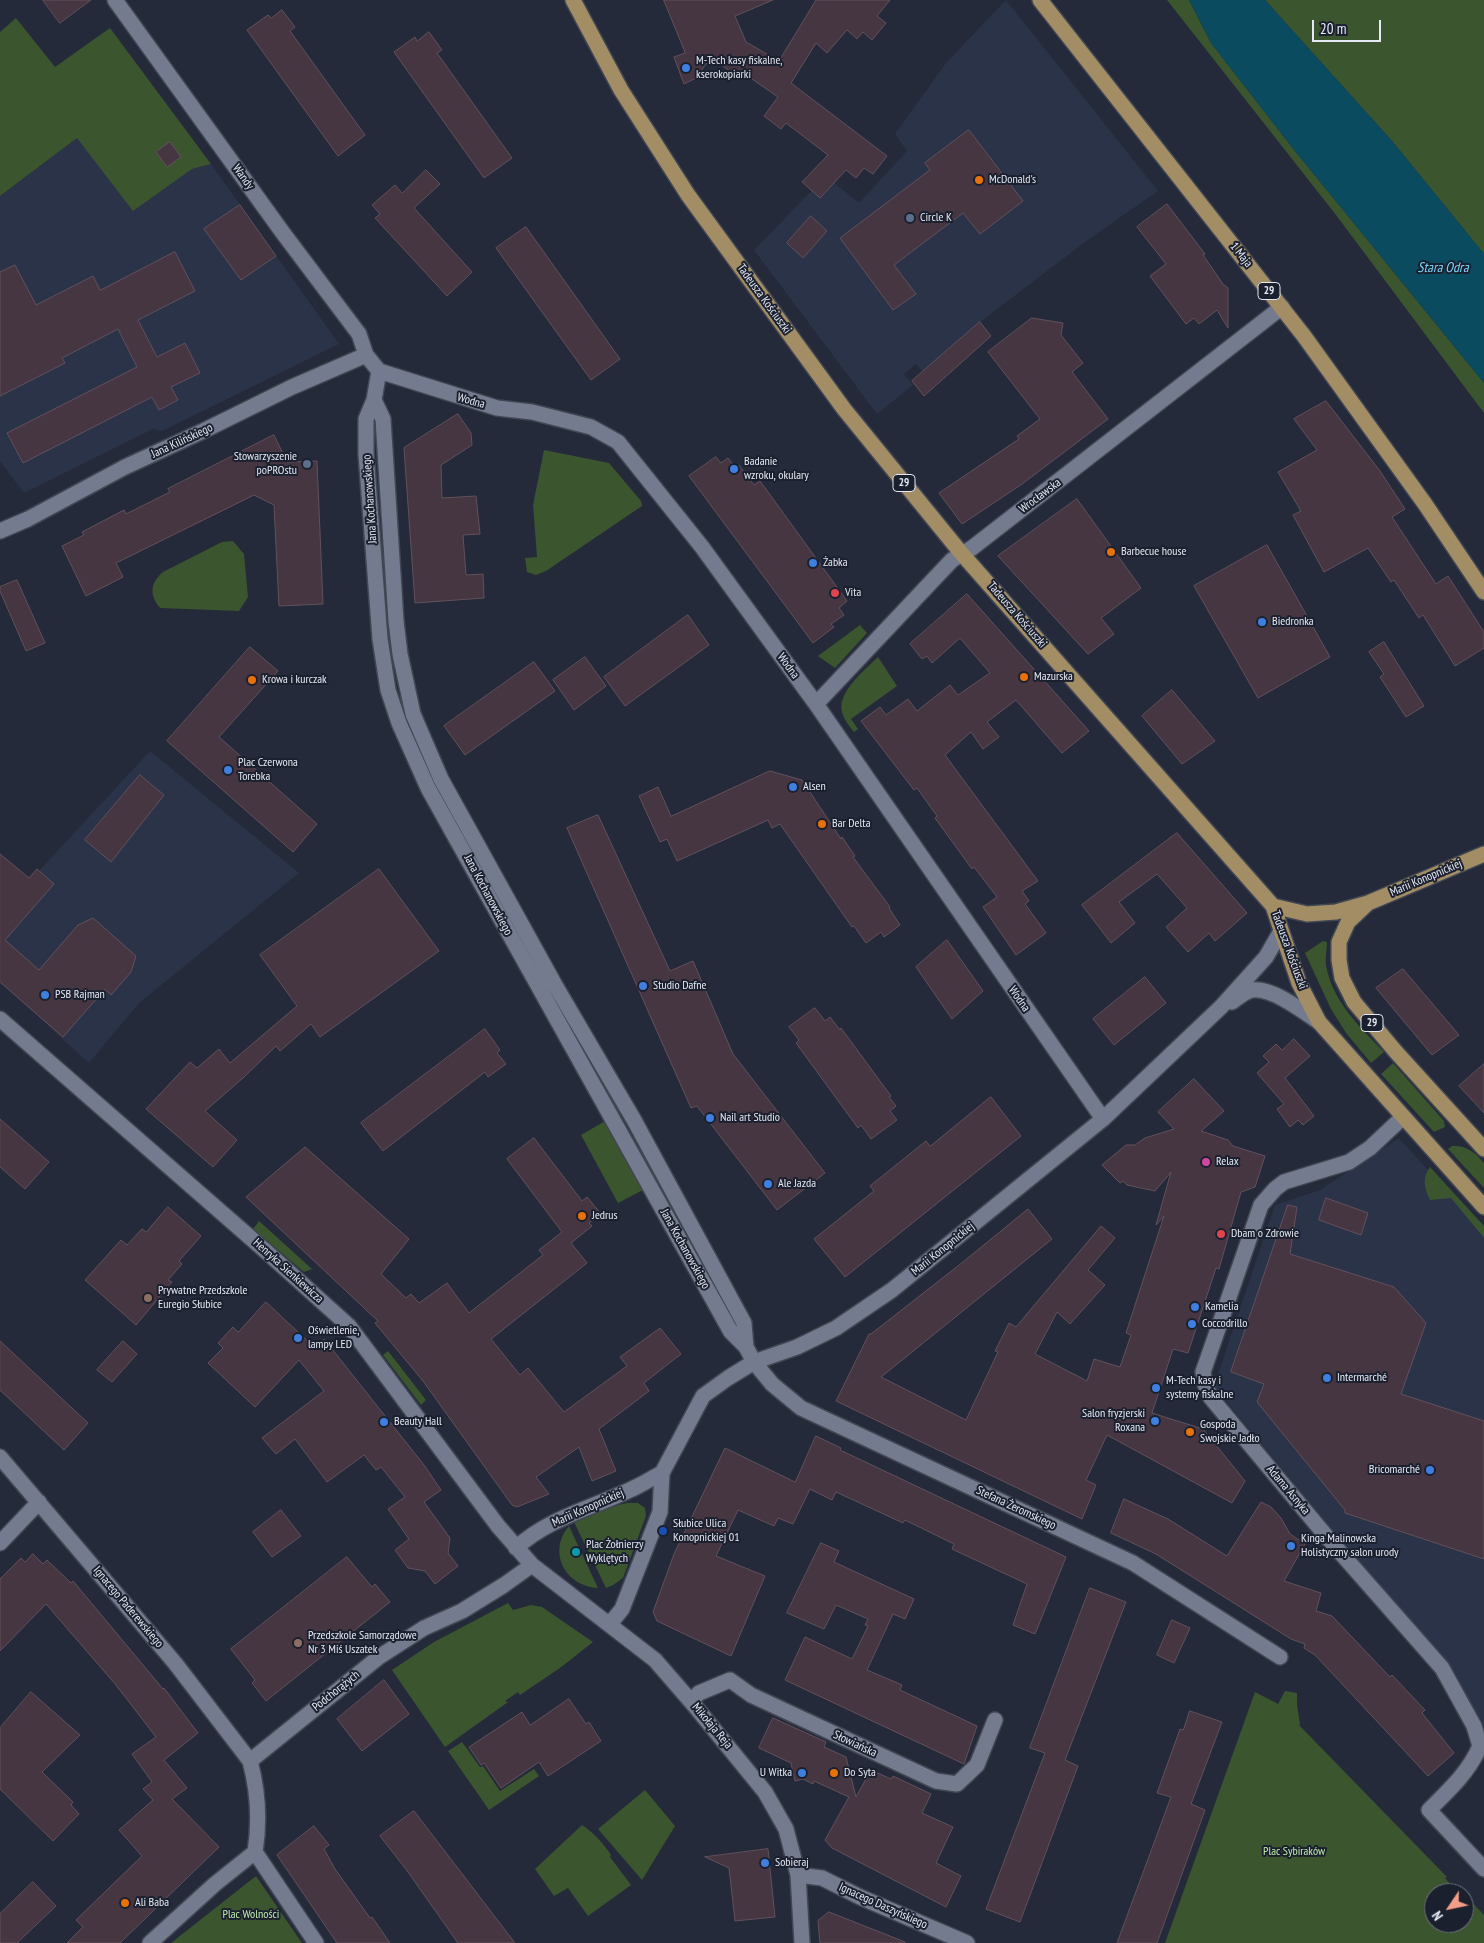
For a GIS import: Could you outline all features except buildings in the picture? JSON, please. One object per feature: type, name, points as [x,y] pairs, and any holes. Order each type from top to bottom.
[{"type":"main road","name":"Tadeusza Kościuszki","points":[[573,0],[621,90],[688,196],[844,409],[962,554],[1273,906],[1299,983],[1320,1022],[1484,1207]]},
{"type":"main road","name":"1 Maja","points":[[1040,0],[1282,307],[1425,504],[1484,592]]},
{"type":"main road","name":"Marii Konopnickiej","points":[[1368,903],[1484,854]]},
{"type":"main road","points":[[1273,906],[1307,914],[1336,912],[1368,903]]},
{"type":"main road","name":"29","points":[[1368,903],[1348,922],[1339,942],[1342,978],[1354,1002],[1396,1052],[1484,1149]]},
{"type":"street","name":"Wandy","points":[[115,0],[283,233],[359,334],[366,355]]},
{"type":"street","name":"Wrocławska","points":[[816,704],[952,560],[972,548],[1282,307]]},
{"type":"street","points":[[366,355],[379,371]]},
{"type":"street","name":"Jana Kilińskiego","points":[[0,531],[125,467],[292,387],[366,355]]},
{"type":"street","name":"Jana Kochanowskiego","points":[[379,371],[374,400],[366,418],[366,454],[378,623],[388,690],[399,723],[428,788],[526,965],[731,1332],[746,1347],[754,1362]]},
{"type":"street","name":"Wodna","points":[[379,371],[497,408],[532,412],[591,427],[618,442],[702,547],[816,704],[1103,1120]]},
{"type":"street","name":"Marii Konopnickiej","points":[[610,1624],[622,1610],[660,1512],[662,1472],[703,1396],[754,1362],[836,1328],[892,1290],[1103,1120],[1222,1007],[1266,957],[1281,931]]},
{"type":"street","name":"Marii Konopnickiej","points":[[1222,1007],[1252,990],[1270,993],[1294,1004],[1320,1022]]},
{"type":"street","name":"Henryka Sienkiewicza","points":[[0,1019],[270,1254],[349,1326],[498,1526],[532,1565]]},
{"type":"street","name":"Adama Asnyka","points":[[1403,1117],[1370,1148],[1349,1162],[1284,1182],[1261,1205],[1203,1372],[1205,1384],[1211,1398],[1332,1543],[1442,1668],[1474,1726],[1480,1746],[1475,1758],[1462,1776],[1429,1810],[1484,1869]]},
{"type":"street","name":"Stefana Żeromskiego","points":[[754,1362],[772,1384],[801,1408],[1133,1563],[1280,1657]]},
{"type":"street","name":"Ignacego Paderewskiego","points":[[0,1457],[175,1663],[250,1761]]},
{"type":"street","name":"Marii Konopnickiej","points":[[516,1548],[528,1537],[567,1515],[638,1486],[662,1472]]},
{"type":"street","points":[[0,1543],[39,1502]]},
{"type":"street","name":"Mikołaja Reja","points":[[532,1565],[655,1660],[765,1792],[786,1829],[798,1875],[802,1943]]},
{"type":"street","name":"Podchorążych","points":[[250,1761],[379,1657],[424,1628],[462,1611],[532,1565]]},
{"type":"street","name":"Słowiańska","points":[[691,1701],[699,1692],[730,1680],[751,1695],[936,1782],[957,1784],[977,1765],[995,1720]]},
{"type":"street","points":[[150,1943],[215,1884],[255,1852],[259,1830],[256,1783],[250,1761]]},
{"type":"street","points":[[255,1852],[316,1943]]},
{"type":"street","name":"Ignacego Daszyńskiego","points":[[798,1875],[822,1878],[860,1897],[967,1943]]},
{"type":"shaded area","points":[[1006,0],[1158,191],[1085,242],[980,322],[923,372],[916,364],[904,374],[913,385],[877,414],[754,250],[826,176],[859,203],[907,151],[895,134],[946,63]]},
{"type":"shaded area","points":[[77,138],[133,210],[192,169],[211,164],[339,344],[162,431],[153,429],[24,493],[0,461],[0,196]]},
{"type":"shaded area","points":[[150,751],[299,873],[139,1003],[89,1063],[0,982],[0,913]]},
{"type":"shaded area","points":[[1399,1138],[1484,1232],[1484,1730],[1463,1688],[1214,1386],[1275,1205],[1320,1190]]},
{"type":"green space","points":[[1167,0],[1189,0],[1211,43],[1295,151],[1484,383],[1484,413],[1336,215]]},
{"type":"green space","points":[[1265,0],[1484,0],[1484,254],[1392,141]]},
{"type":"green space","points":[[16,18],[55,67],[110,28],[211,164],[192,169],[133,211],[77,138],[0,196],[0,32]]},
{"type":"green space","points":[[544,450],[609,463],[641,501],[642,506],[546,571],[536,575],[527,572],[525,558],[537,557],[533,505]]},
{"type":"green space","points":[[233,541],[244,554],[248,597],[239,611],[160,608],[156,603],[152,589],[156,580],[163,572],[222,542]]},
{"type":"green space","points":[[860,625],[867,633],[835,668],[818,656]]},
{"type":"green space","points":[[878,657],[897,686],[851,719],[858,729],[854,732],[843,715],[841,707],[843,699],[852,683]]},
{"type":"green space","points":[[1323,941],[1327,942],[1326,965],[1334,990],[1348,1013],[1384,1052],[1371,1063],[1346,1033],[1331,1009],[1305,953]]},
{"type":"green space","points":[[1393,1063],[1444,1121],[1445,1127],[1434,1132],[1381,1074]]},
{"type":"green space","points":[[607,1120],[645,1189],[618,1203],[581,1135]]},
{"type":"green space","points":[[1452,1146],[1470,1150],[1484,1163],[1484,1188],[1448,1149]]},
{"type":"green space","points":[[1430,1167],[1484,1226],[1484,1238],[1451,1198],[1430,1200],[1425,1183]]},
{"type":"green space","points":[[259,1221],[312,1269],[304,1272],[253,1229]]},
{"type":"green space","points":[[388,1351],[426,1400],[421,1405],[383,1355]]},
{"type":"green space","points":[[627,1503],[638,1503],[645,1508],[646,1516],[623,1578],[606,1588],[574,1522],[602,1509]]},
{"type":"green space","points":[[569,1526],[598,1588],[586,1586],[576,1581],[563,1566],[560,1557],[560,1546]]},
{"type":"green space","points":[[508,1603],[513,1610],[531,1605],[542,1607],[593,1642],[560,1668],[520,1695],[518,1692],[505,1701],[508,1702],[445,1747],[392,1670],[434,1642]]},
{"type":"green space","name":"Plac Sybiraków","points":[[1285,1691],[1297,1693],[1299,1725],[1447,1877],[1445,1878],[1449,1883],[1424,1883],[1424,1933],[1474,1933],[1474,1904],[1484,1915],[1484,1943],[1165,1943],[1255,1692],[1278,1704]]},
{"type":"green space","points":[[462,1742],[480,1767],[483,1766],[500,1791],[534,1769],[539,1776],[489,1810],[448,1751]]},
{"type":"green space","points":[[645,1790],[675,1826],[642,1880],[598,1829]]},
{"type":"green space","points":[[582,1825],[605,1846],[611,1855],[610,1857],[631,1885],[588,1916],[568,1888],[554,1896],[535,1869]]},
{"type":"green space","name":"Plac Wolności","points":[[256,1876],[302,1943],[171,1943]]},
{"type":"water","name":"Stara Odra","points":[[1189,0],[1265,0],[1392,141],[1484,254],[1484,383],[1295,151],[1211,43]]},
{"type":"place","name":"M-Tech kasy fiskalne, kserokopiarki","points":[[686,68]]},
{"type":"place","name":"McDonald's","points":[[979,180]]},
{"type":"place","name":"Circle K","points":[[910,218]]},
{"type":"place","name":"Stowarzyszenie poPROstu","points":[[307,464]]},
{"type":"place","name":"Badanie wzroku, okulary","points":[[734,469]]},
{"type":"place","name":"Barbecue house","points":[[1111,552]]},
{"type":"place","name":"Żabka","points":[[813,563]]},
{"type":"place","name":"Vita","points":[[835,593]]},
{"type":"place","name":"Biedronka","points":[[1262,622]]},
{"type":"place","name":"Mazurska","points":[[1024,677]]},
{"type":"place","name":"Krowa i kurczak","points":[[252,680]]},
{"type":"place","name":"Plac Czerwona Torebka","points":[[228,770]]},
{"type":"place","name":"Alsen","points":[[793,787]]},
{"type":"place","name":"Bar Delta","points":[[822,824]]},
{"type":"place","name":"Studio Dafne","points":[[643,986]]},
{"type":"place","name":"PSB Rajman","points":[[45,995]]},
{"type":"place","name":"Nail art Studio","points":[[710,1118]]},
{"type":"place","name":"Relax","points":[[1206,1162]]},
{"type":"place","name":"Ale Jazda","points":[[768,1184]]},
{"type":"place","name":"Jedrus","points":[[582,1216]]},
{"type":"place","name":"Dbam o Zdrowie","points":[[1221,1234]]},
{"type":"place","name":"Prywatne Przedszkole Euregio Słubice","points":[[148,1298]]},
{"type":"place","name":"Kamelia","points":[[1195,1307]]},
{"type":"place","name":"Coccodrillo","points":[[1192,1324]]},
{"type":"place","name":"Oświetlenie, lampy LED","points":[[298,1338]]},
{"type":"place","name":"Intermarché","points":[[1327,1378]]},
{"type":"place","name":"M-Tech kasy i systemy fiskalne","points":[[1156,1388]]},
{"type":"place","name":"Salon fryzjerski Roxana","points":[[1155,1421]]},
{"type":"place","name":"Beauty Hall","points":[[384,1422]]},
{"type":"place","name":"Gospoda Swojskie Jadło","points":[[1190,1432]]},
{"type":"place","name":"Bricomarché","points":[[1430,1470]]},
{"type":"place","name":"Słubice Ulica Konopnickiej 01","points":[[663,1531]]},
{"type":"place","name":"Kinga Malinowska Holistyczny salon urody","points":[[1291,1546]]},
{"type":"place","name":"Plac Żołnierzy Wyklętych","points":[[576,1552]]},
{"type":"place","name":"Przedszkole Samorządowe Nr 3 Miś Uszatek","points":[[298,1643]]},
{"type":"place","name":"U Witka","points":[[802,1773]]},
{"type":"place","name":"Do Syta","points":[[834,1773]]},
{"type":"place","name":"Sobieraj","points":[[765,1863]]},
{"type":"place","name":"Ali Baba","points":[[125,1903]]}]
